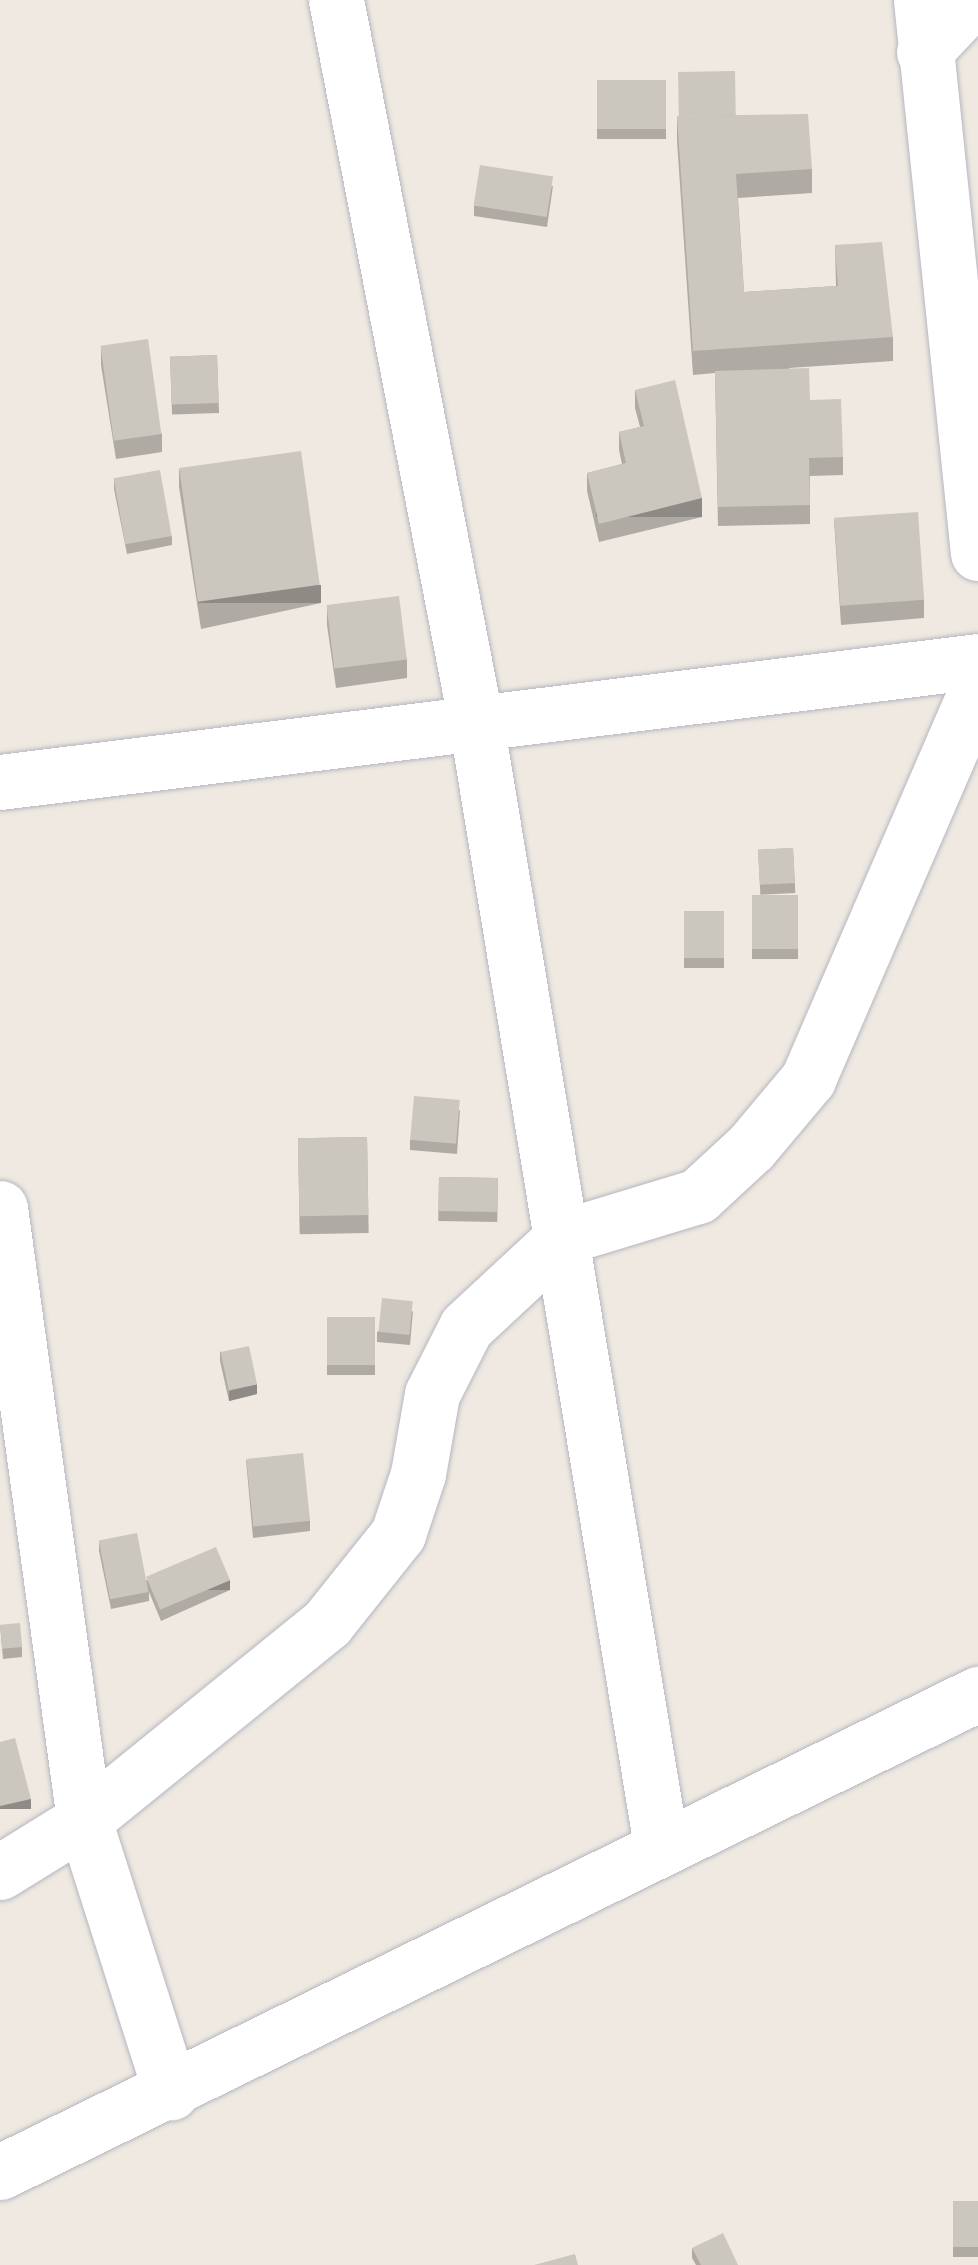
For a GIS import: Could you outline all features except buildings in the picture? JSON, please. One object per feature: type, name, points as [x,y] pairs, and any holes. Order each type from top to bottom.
[{"type":"street","points":[[336,0],[478,728],[662,1846]]},
{"type":"street","points":[[974,0],[922,26],[978,553]]},
{"type":"street","points":[[0,782],[478,728],[978,661]]},
{"type":"street","points":[[0,1872],[84,1820],[327,1624],[398,1534],[418,1474],[432,1394],[466,1327],[563,1237],[698,1196],[752,1146],[808,1079],[978,686]]},
{"type":"street","points":[[0,1208],[84,1820],[171,2092]]},
{"type":"street","points":[[0,2172],[171,2092],[662,1846],[978,1694]]}]
